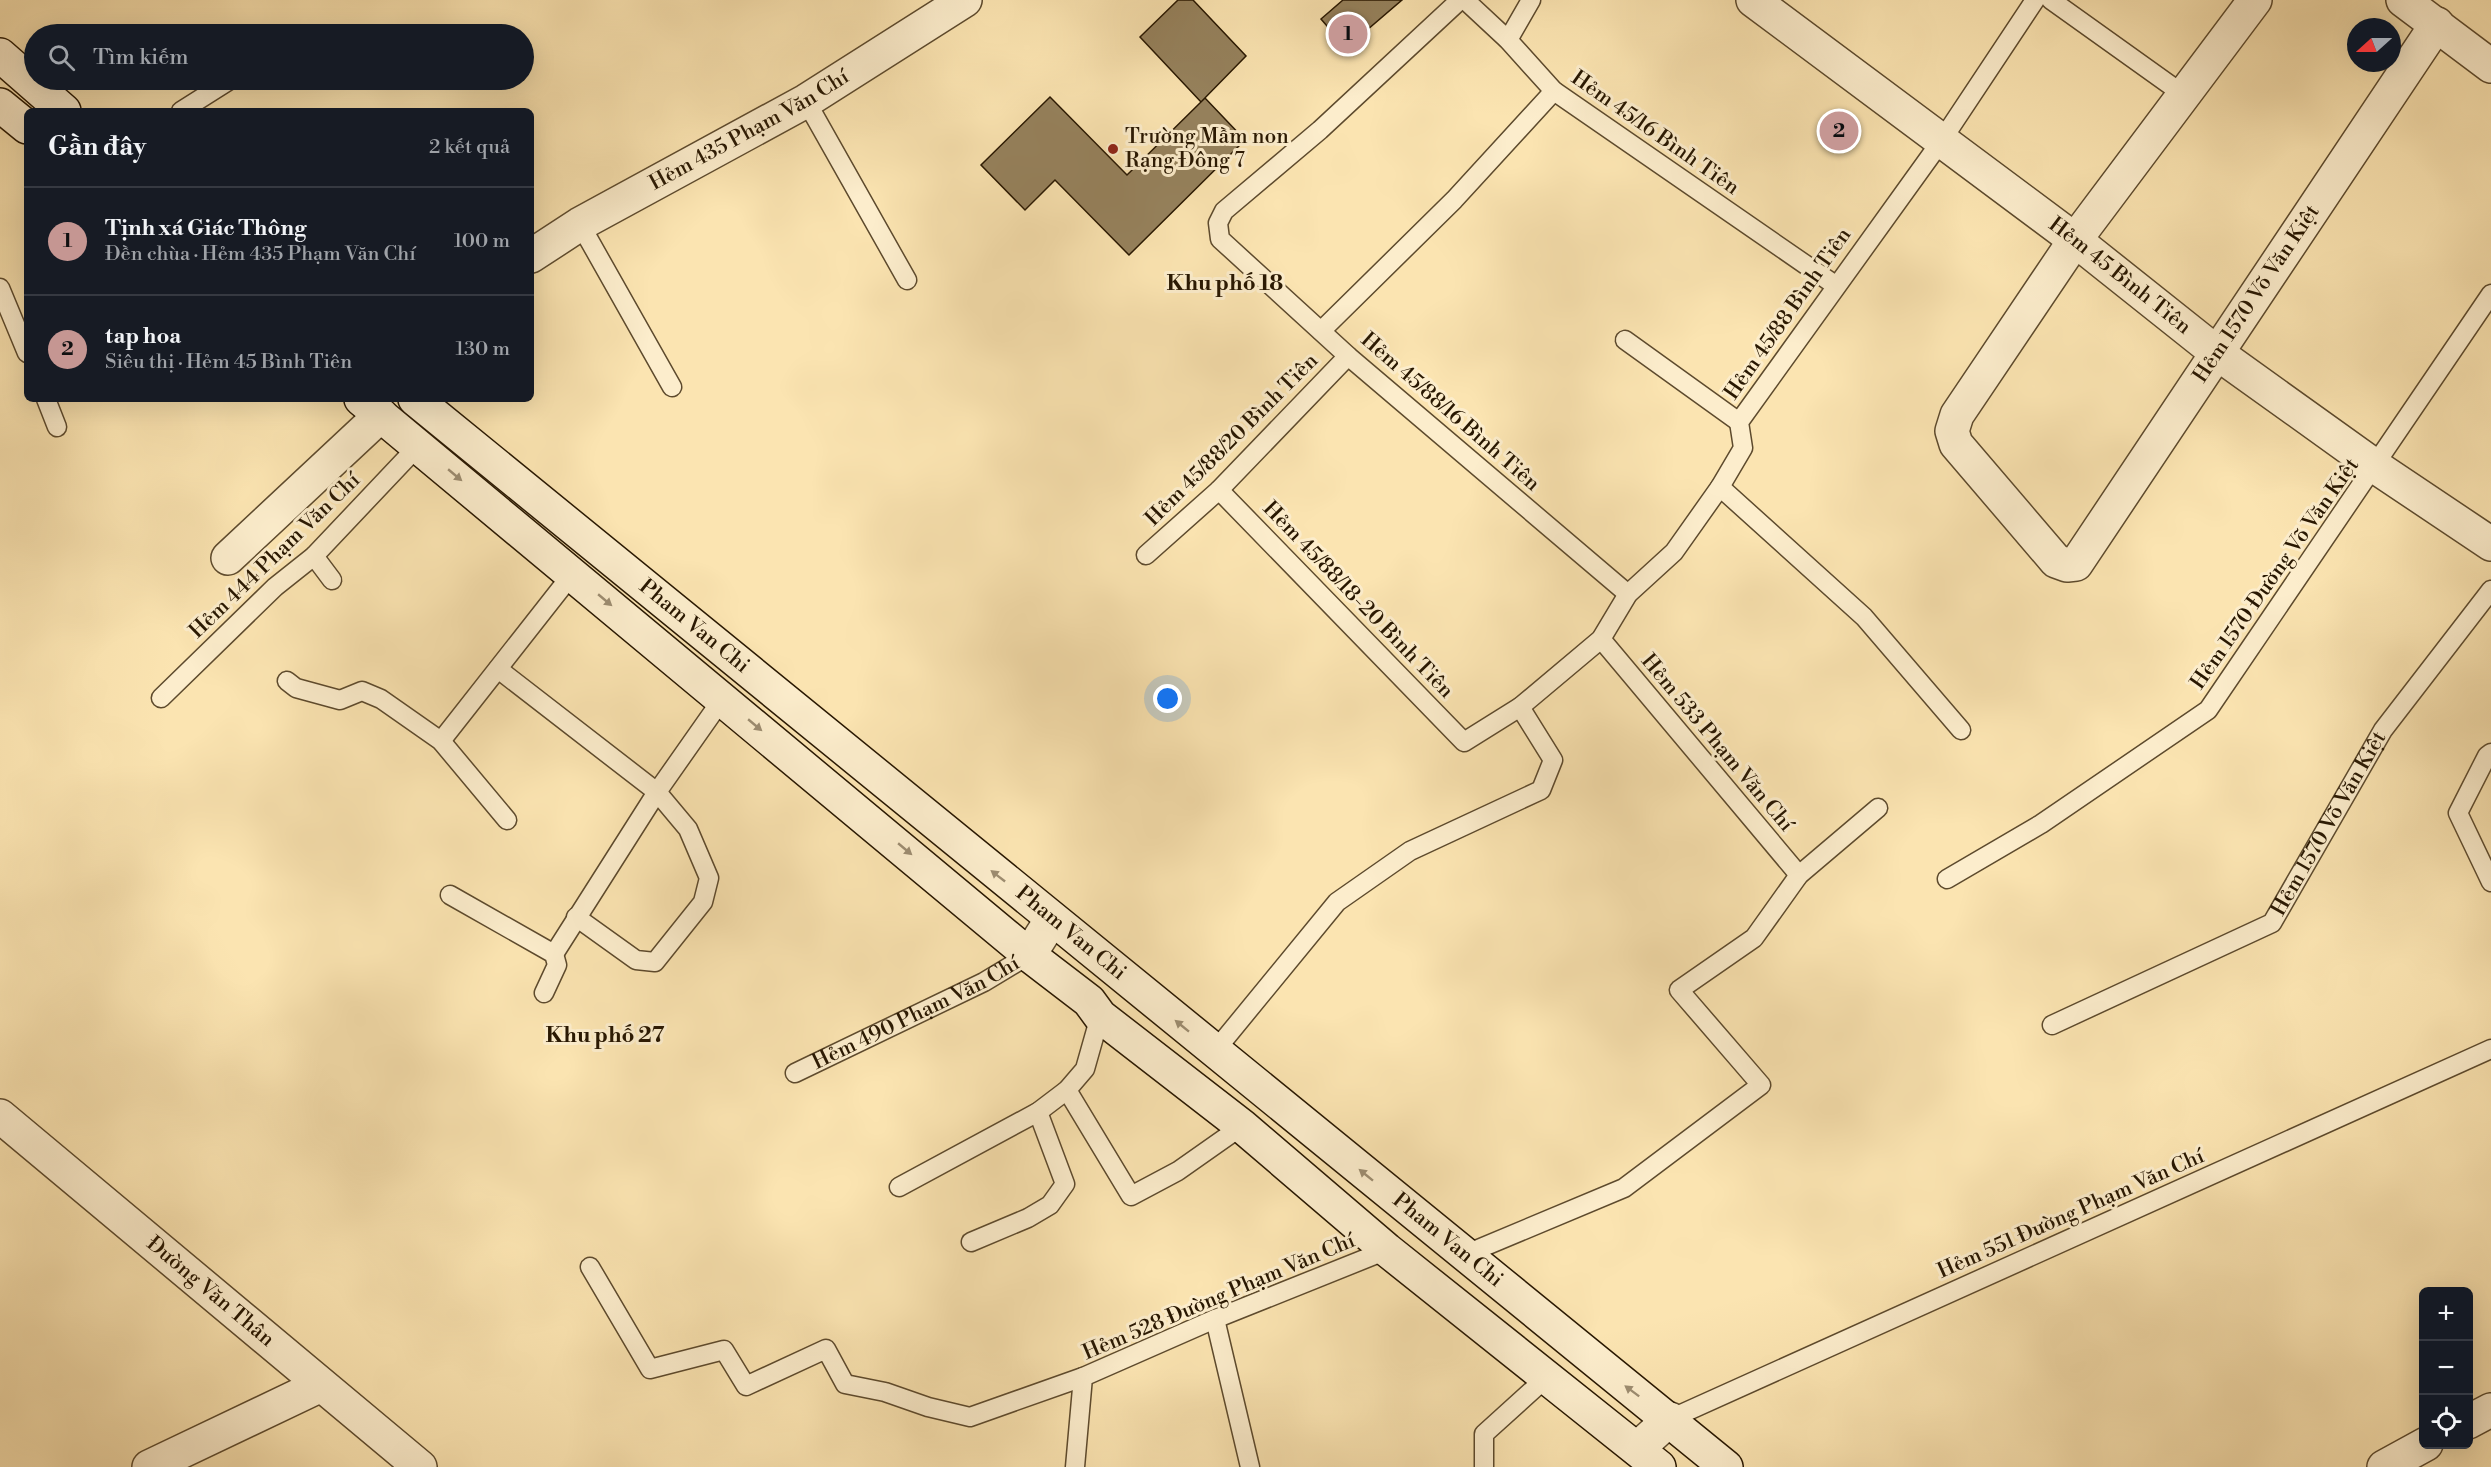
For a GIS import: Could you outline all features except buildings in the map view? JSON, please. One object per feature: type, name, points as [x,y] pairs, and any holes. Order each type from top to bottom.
[{"type":"street","name":"Hẻm 435 Phạm Văn Chí","points":[[534,254],[580,224],[806,101],[965,0]]},
{"type":"street","name":"Hẻm 45 Bình Tiên","points":[[1753,0],[2075,240],[2217,353],[2376,467],[2491,544]]},
{"type":"street","points":[[2075,240],[2255,0]]},
{"type":"street","points":[[2403,0],[2491,66]]},
{"type":"street","name":"Hẻm 1570 Võ Văn Kiệt","points":[[2075,240],[1957,416],[1952,431],[1956,444],[2056,561],[2067,565],[2076,564],[2437,24]]},
{"type":"street","points":[[0,55],[24,76]]},
{"type":"street","points":[[40,90],[61,108]]},
{"type":"street","points":[[0,105],[24,125]]},
{"type":"street","name":"Pham Van Chi","points":[[419,402],[1464,1256],[1670,1419],[1726,1467]]},
{"type":"street","points":[[228,558],[371,407]]},
{"type":"street","name":"Pham Van Chi","points":[[371,407],[1029,955],[1089,1001],[1100,1016],[1242,1126],[1387,1250],[1648,1458]]},
{"type":"street","name":"Hẻm 490 Phạm Văn Chí","points":[[1029,955],[1052,919]]},
{"type":"street","name":"Đường Văn Thân","points":[[0,1116],[420,1467]]},
{"type":"street","points":[[149,1467],[321,1385]]},
{"type":"street","points":[[2473,1420],[2491,1410]]},
{"type":"street","points":[[1648,1458],[1670,1419]]},
{"type":"street","points":[[2384,1467],[2419,1448]]},
{"type":"lane","name":"Hẻm 45/88/16 Bình Tiên","points":[[1460,0],[1320,130],[1224,211],[1218,223],[1220,239],[1348,356],[1628,594]]},
{"type":"lane","name":"Hẻm 45/16 Bình Tiên","points":[[1465,0],[1508,40],[1554,91],[1835,285]]},
{"type":"lane","points":[[1508,40],[1531,0]]},
{"type":"lane","name":"Hẻm 45/88 Bình Tiên","points":[[1464,742],[1520,707],[1601,639],[1628,594],[1674,552],[1720,487],[1743,448],[1739,422],[1835,285],[1942,140],[2035,0]]},
{"type":"lane","points":[[2052,0],[2184,95]]},
{"type":"lane","points":[[186,108],[214,90]]},
{"type":"lane","points":[[1322,331],[1454,200],[1554,91]]},
{"type":"lane","points":[[806,101],[907,280]]},
{"type":"lane","points":[[580,224],[672,387]]},
{"type":"lane","points":[[0,288],[24,346]]},
{"type":"lane","name":"Hẻm 1570 Đường Võ Văn Kiệt","points":[[1947,879],[2041,824],[2208,710],[2376,467],[2491,294]]},
{"type":"lane","points":[[1625,340],[1739,422]]},
{"type":"lane","name":"Hẻm 45/88/20 Bình Tiên","points":[[1146,555],[1219,490],[1348,356]]},
{"type":"lane","points":[[47,402],[57,427]]},
{"type":"lane","name":"Hẻm 444 Phạm Văn Chí","points":[[161,698],[275,588],[314,556],[419,445]]},
{"type":"lane","points":[[1720,487],[1864,617],[1961,730]]},
{"type":"lane","name":"Hẻm 45/88/18-20 Bình Tiên","points":[[1219,490],[1464,742]]},
{"type":"lane","points":[[314,556],[332,580]]},
{"type":"lane","points":[[441,741],[573,573]]},
{"type":"lane","name":"Hẻm 1570 Võ Văn Kiệt","points":[[2052,1025],[2272,923],[2383,730],[2491,590]]},
{"type":"lane","name":"Hẻm 533 Phạm Văn Chí","points":[[1601,639],[1799,875]]},
{"type":"lane","points":[[498,669],[657,792],[688,829],[709,878],[703,902],[655,962],[636,960],[576,917]]},
{"type":"lane","points":[[287,681],[296,688],[340,700],[362,691],[381,699],[441,741],[507,820]]},
{"type":"lane","points":[[544,993],[557,966],[554,954],[576,917],[657,792],[723,698]]},
{"type":"lane","points":[[1214,1052],[1337,902],[1410,851],[1541,790],[1553,760],[1520,707]]},
{"type":"lane","points":[[2491,753],[2487,756],[2458,813],[2491,882]]},
{"type":"lane","points":[[1464,1256],[1624,1188],[1761,1085],[1679,990],[1754,939],[1799,875],[1878,808]]},
{"type":"lane","points":[[450,895],[554,954]]},
{"type":"lane","name":"Hẻm 490 Phạm Văn Chí","points":[[795,1073],[984,982],[1029,955]]},
{"type":"lane","points":[[899,1187],[1038,1112],[1067,1090],[1085,1069],[1100,1016]]},
{"type":"lane","name":"Hẻm 551 Đường Phạm Văn Chí","points":[[1670,1419],[2491,1049]]},
{"type":"lane","points":[[1067,1090],[1131,1196],[1178,1171],[1242,1126]]},
{"type":"lane","points":[[971,1242],[1028,1218],[1050,1205],[1065,1184],[1038,1112]]},
{"type":"lane","name":"Hẻm 528 Đường Phạm Văn Chí","points":[[1075,1467],[1083,1377],[1215,1319],[1387,1250]]},
{"type":"lane","points":[[590,1267],[650,1369],[724,1350],[746,1386],[826,1350],[845,1384],[885,1392],[928,1407],[970,1417],[1083,1377]]},
{"type":"lane","points":[[1215,1319],[1250,1467]]},
{"type":"lane","points":[[1484,1467],[1484,1434],[1547,1377]]},
{"type":"place","name":"Tịnh xá Giác Thông","points":[[1348,34]]},
{"type":"place","name":"tap hoa","points":[[1839,131]]},
{"type":"place","name":"Trường Mầm non Rạng Đông 7","points":[[1113,149]]},
{"type":"district","name":"Khu phố 18","points":[[1225,283]]},
{"type":"district","name":"Khu phố 27","points":[[605,1035]]}]
